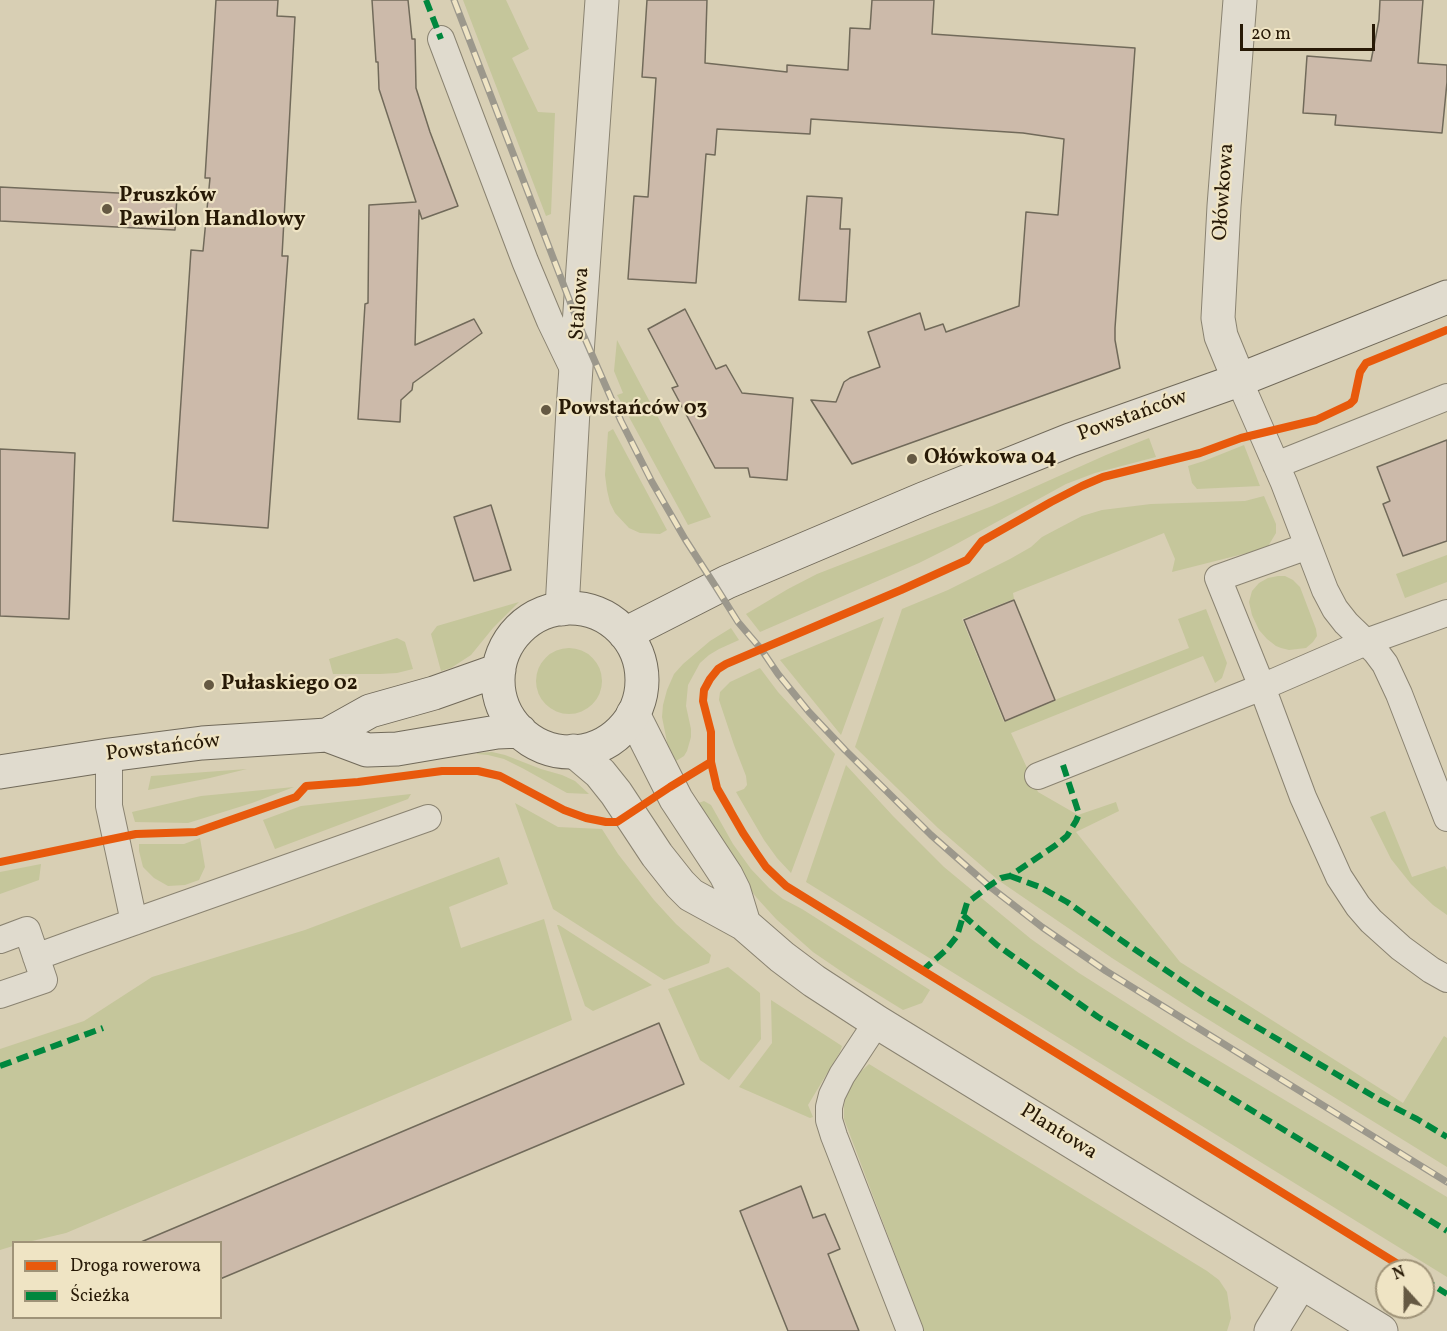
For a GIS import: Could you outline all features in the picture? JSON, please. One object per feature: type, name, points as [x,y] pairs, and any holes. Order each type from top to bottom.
[{"type":"street","name":"Stalowa","points":[[562,609],[602,0]]},
{"type":"street","name":"Ołówkowa","points":[[1239,380],[1221,336],[1218,318],[1240,0]]},
{"type":"street","name":"Powstańców","points":[[625,634],[716,587],[923,499],[1070,440],[1239,380],[1447,297]]},
{"type":"street","points":[[576,608],[603,616],[625,634],[638,658],[641,673],[639,700],[633,714],[608,740],[586,750],[550,749],[529,738],[513,723],[502,703],[498,681],[499,670],[507,644],[525,624],[549,611],[576,608]]},
{"type":"street","name":"Powstańców","points":[[327,735],[370,711],[434,693],[499,670]]},
{"type":"street","points":[[633,714],[676,799],[726,875],[734,891],[744,924]]},
{"type":"street","name":"Powstańców","points":[[0,772],[202,743],[327,735],[367,750],[397,749],[497,732],[520,731]]},
{"type":"street","name":"Plantowa","points":[[574,751],[600,773],[657,855],[691,895],[744,924],[814,981],[877,1022],[1381,1331]]},
{"type":"street","points":[[1271,1331],[1301,1282]]},
{"type":"lane","points":[[441,39],[550,321],[576,375]]},
{"type":"lane","points":[[1239,380],[1276,465],[1325,590],[1346,623],[1385,664],[1447,818]]},
{"type":"lane","points":[[1276,465],[1447,397]]},
{"type":"lane","points":[[1308,546],[1218,578],[1303,797],[1339,877],[1371,921],[1401,948],[1447,979]]},
{"type":"lane","points":[[1038,776],[1262,687],[1366,642],[1447,613]]},
{"type":"lane","points":[[109,755],[110,807],[134,922]]},
{"type":"lane","points":[[36,957],[428,819]]},
{"type":"lane","points":[[0,940],[27,930],[44,980],[0,995]]},
{"type":"lane","points":[[877,1022],[842,1075],[832,1095],[829,1120],[910,1331]]},
{"type":"green space","points":[[463,0],[506,0],[529,49],[512,58],[538,112],[555,113],[551,214],[546,216]]},
{"type":"green space","points":[[617,340],[711,517],[688,525],[617,395],[623,393],[614,371]]},
{"type":"green space","points":[[613,429],[667,530],[660,534],[640,533],[629,528],[615,513],[610,503],[605,475],[608,432]]},
{"type":"green space","points":[[1149,438],[1156,457],[1095,473],[1066,484],[919,563],[760,632],[746,614],[817,574],[992,506]]},
{"type":"green space","points":[[1244,445],[1260,486],[1197,489],[1192,483],[1188,466]]},
{"type":"green space","points":[[1264,496],[1276,524],[1276,533],[1267,548],[1172,572],[1175,559],[1164,533],[1013,593],[1014,599],[962,619],[1004,722],[1189,648],[1178,619],[1206,609],[1227,663],[1222,678],[1215,683],[1203,656],[1011,733],[1038,792],[1078,815],[1116,802],[1119,811],[1076,832],[1180,962],[1403,1103],[1444,1036],[1447,1038],[1447,1167],[1193,1010],[998,880],[938,828],[855,747],[902,609],[948,590],[1010,559],[1031,547],[1042,537],[1082,516],[1102,510],[1151,504],[1245,501]]},
{"type":"green space","points":[[1447,555],[1447,582],[1405,598],[1396,574]]},
{"type":"green space","points":[[1278,576],[1285,576],[1293,580],[1300,587],[1317,636],[1306,648],[1289,650],[1276,646],[1259,630],[1252,615],[1249,602],[1252,591],[1259,583]]},
{"type":"green space","points":[[519,602],[493,628],[471,655],[451,668],[441,671],[431,634],[437,626]]},
{"type":"green space","points":[[884,617],[841,735],[780,660]]},
{"type":"green space","points":[[731,628],[739,640],[709,655],[700,663],[688,685],[686,706],[691,737],[684,756],[676,761],[668,747],[662,717],[667,690],[674,674],[683,664],[710,641]]},
{"type":"green space","points":[[397,638],[405,642],[413,669],[397,673],[333,674],[329,659]]},
{"type":"green space","points":[[569,648],[582,651],[592,658],[599,668],[602,681],[599,694],[592,704],[582,711],[569,714],[556,711],[546,704],[539,694],[536,681],[539,668],[546,658],[556,651]]},
{"type":"green space","points":[[760,668],[778,692],[835,754],[791,873],[764,840],[736,792],[747,785],[746,776],[719,700],[720,692],[730,682]]},
{"type":"green space","points":[[492,752],[562,775],[575,781],[589,794],[567,793],[504,759],[477,754]]},
{"type":"green space","points":[[846,765],[944,867],[1031,939],[1079,973],[1186,1041],[1447,1197],[1447,1277],[1435,1270],[1435,1259],[1418,1259],[806,882]]},
{"type":"green space","points":[[247,769],[210,778],[148,790],[151,776]]},
{"type":"green space","points":[[294,787],[188,823],[135,822],[132,812],[201,796]]},
{"type":"green space","points":[[411,794],[408,799],[275,849],[263,820],[301,806]]},
{"type":"green space","points":[[704,801],[711,805],[733,844],[751,869],[769,888],[930,990],[922,1003],[903,1010],[813,952],[776,919],[738,873],[696,804]]},
{"type":"green space","points":[[515,803],[558,827],[602,829],[618,854],[654,900],[676,924],[711,955],[709,963],[664,980],[553,909]]},
{"type":"green space","points":[[1385,811],[1412,877],[1445,866],[1447,870],[1447,915],[1411,884],[1391,859],[1370,817]]},
{"type":"green space","points":[[200,838],[205,867],[199,880],[185,885],[168,886],[154,878],[143,867],[139,844],[184,844]]},
{"type":"green space","points":[[499,857],[508,884],[449,907],[461,948],[544,919],[572,1020],[66,1233],[32,1241],[12,1241],[12,1246],[0,1250],[0,1049],[84,1021],[152,977],[305,930]]},
{"type":"green space","points":[[41,864],[39,880],[0,894],[0,872]]},
{"type":"green space","points":[[557,925],[652,985],[593,1011],[585,1006]]},
{"type":"green space","points":[[728,967],[760,993],[761,1039],[729,1080],[700,1060],[668,989]]},
{"type":"green space","points":[[771,1000],[842,1046],[808,1105],[813,1117],[810,1118],[739,1087],[772,1043]]},
{"type":"green space","points":[[869,1064],[1207,1271],[1219,1280],[1227,1292],[1231,1318],[1227,1331],[924,1331],[844,1119],[846,1094],[854,1078]]},
{"type":"building","points":[[216,0],[278,0],[277,16],[295,17],[282,256],[288,256],[268,528],[173,521],[191,250],[203,251],[210,178],[205,178]]},
{"type":"building","points":[[372,0],[408,0],[412,39],[415,39],[416,88],[458,206],[422,219],[419,210],[415,345],[474,319],[482,333],[413,383],[412,390],[401,400],[400,422],[358,419],[365,304],[368,303],[369,205],[416,202],[379,89]]},
{"type":"building","points":[[647,0],[707,0],[705,63],[787,72],[787,65],[848,70],[850,28],[870,29],[872,0],[934,0],[932,34],[1135,48],[1115,328],[1120,368],[852,464],[811,400],[836,402],[844,382],[880,367],[868,332],[920,313],[925,330],[943,324],[946,332],[1019,306],[1026,212],[1058,215],[1064,139],[1023,133],[811,119],[810,134],[717,129],[715,155],[706,154],[696,283],[628,279],[634,196],[648,197],[656,78],[642,77]]},
{"type":"building","points":[[1380,0],[1423,0],[1418,63],[1447,65],[1442,133],[1335,125],[1336,115],[1303,113],[1307,56],[1371,61],[1379,20]]},
{"type":"building","points":[[0,187],[177,196],[175,230],[0,221]]},
{"type":"building","points":[[807,196],[842,198],[840,229],[850,229],[846,302],[799,300]]},
{"type":"building","points":[[685,309],[716,369],[726,365],[742,393],[793,398],[787,480],[750,477],[748,468],[715,468],[672,388],[678,386],[648,329]]},
{"type":"building","points":[[1447,440],[1447,541],[1403,556],[1383,504],[1390,501],[1377,467]]},
{"type":"building","points":[[0,449],[75,453],[69,619],[0,616]]},
{"type":"building","points":[[491,505],[511,570],[474,581],[454,517]]},
{"type":"building","points":[[1014,600],[1055,700],[1005,721],[964,620]]},
{"type":"building","points":[[659,1023],[684,1084],[222,1278],[222,1241],[143,1241]]},
{"type":"building","points":[[801,1186],[813,1218],[825,1214],[840,1249],[828,1254],[859,1331],[788,1331],[740,1211]]},
{"type":"railway","points":[[454,0],[579,325],[621,421],[652,482],[685,539],[738,622],[809,712],[931,835],[989,886],[1042,927],[1106,971],[1447,1182]]},
{"type":"marked path","points":[[426,0],[441,39]]},
{"type":"marked path","points":[[922,971],[946,950],[957,936],[967,903],[989,886],[1001,878],[1010,876],[1067,836],[1079,814],[1063,765]]},
{"type":"marked path","points":[[1010,876],[1040,887],[1067,902],[1203,995],[1447,1137]]},
{"type":"marked path","points":[[963,915],[997,945],[1098,1017],[1447,1231]]},
{"type":"marked path","points":[[0,1066],[103,1028]]},
{"type":"marked path","points":[[1435,1286],[1447,1294]]},
{"type":"cycle path","points":[[1390,1259],[786,886],[766,867],[717,788],[711,762],[711,732],[703,701],[704,690],[710,679],[718,669],[726,664],[967,560],[982,541],[1082,486],[1103,477],[1200,453],[1241,438],[1316,420],[1354,400],[1360,372],[1366,363],[1447,330]]},
{"type":"cycle path","points":[[0,862],[136,834],[196,832],[296,797],[306,786],[442,771],[478,771],[500,776],[564,810],[586,818],[617,822],[711,762]]},
{"type":"place","name":"Pruszków Pawilon Handlowy","points":[[107,209]]},
{"type":"place","name":"Powstańców 03","points":[[546,410]]},
{"type":"place","name":"Ołówkowa 04","points":[[912,459]]},
{"type":"place","name":"Pułaskiego 02","points":[[209,685]]}]
